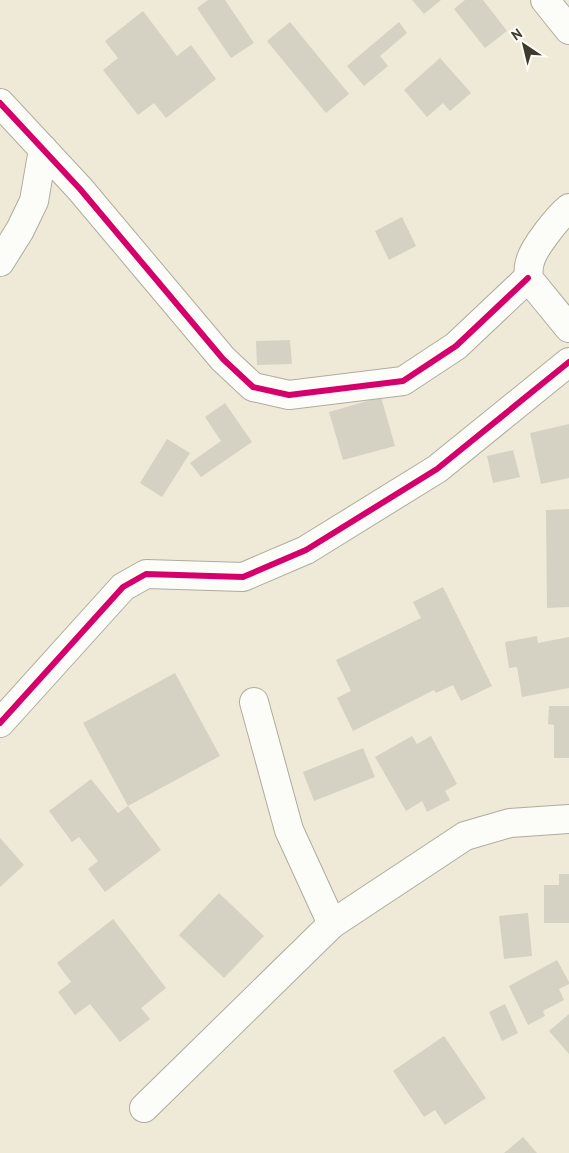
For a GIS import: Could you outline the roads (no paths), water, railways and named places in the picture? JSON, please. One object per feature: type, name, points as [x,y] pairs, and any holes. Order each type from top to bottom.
[{"type":"street","points":[[544,0],[569,30]]},
{"type":"street","points":[[0,103],[80,189],[223,359],[253,387],[289,395],[403,381],[456,346],[528,278],[530,262],[537,248],[562,213],[569,208]]},
{"type":"street","points":[[0,262],[20,230],[34,201],[43,149]]},
{"type":"street","points":[[528,278],[569,328]]},
{"type":"street","points":[[0,723],[123,587],[146,574],[243,577],[306,550],[437,469],[569,362]]},
{"type":"street","points":[[254,702],[289,830],[332,924]]},
{"type":"street","points":[[144,1108],[332,924],[465,836],[510,823],[569,819]]}]
